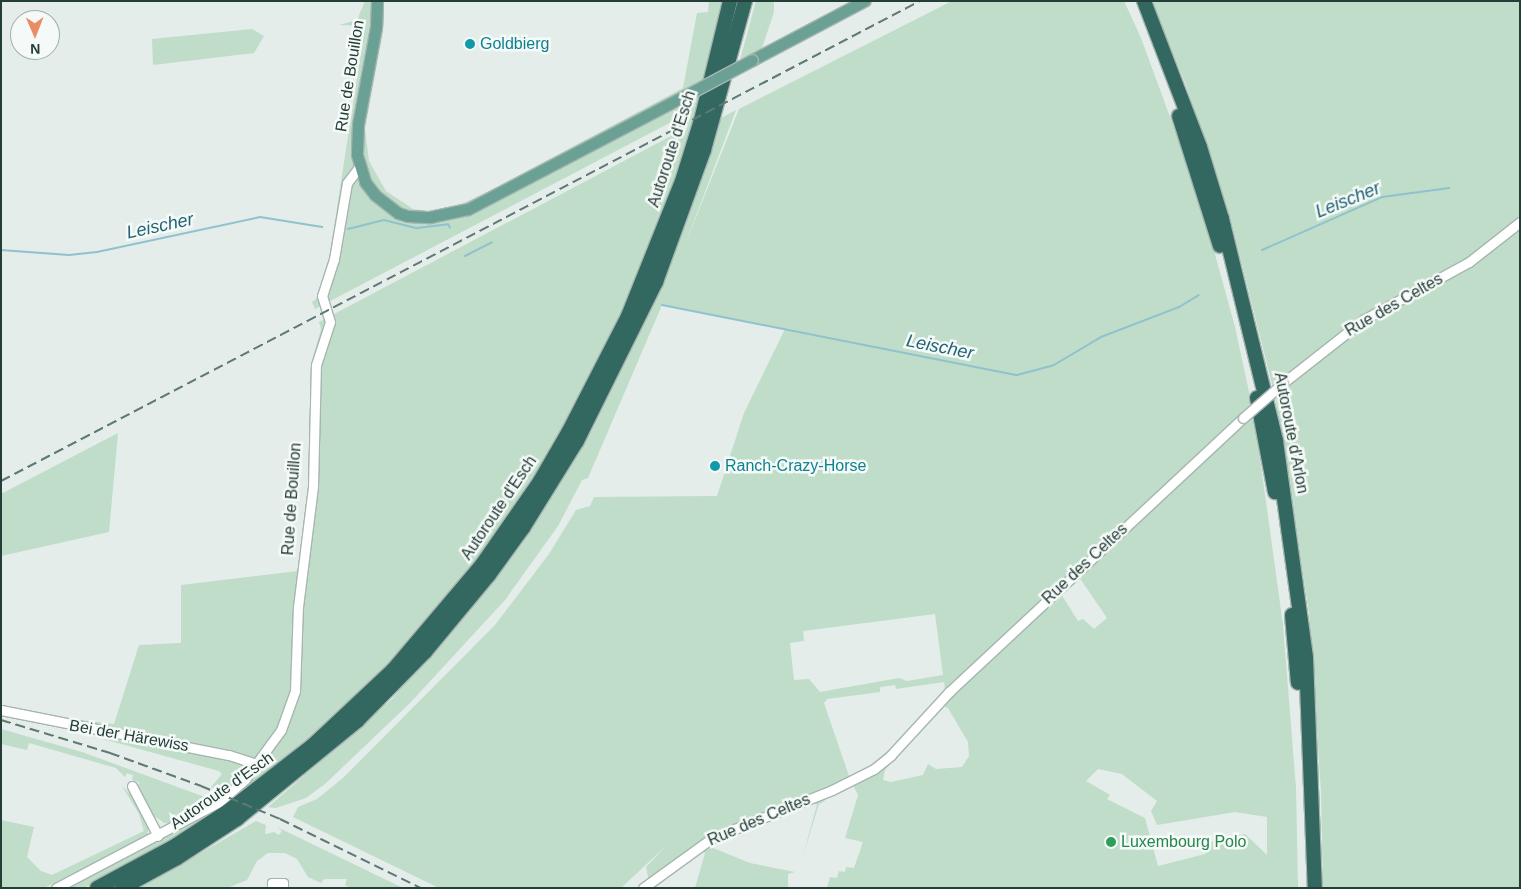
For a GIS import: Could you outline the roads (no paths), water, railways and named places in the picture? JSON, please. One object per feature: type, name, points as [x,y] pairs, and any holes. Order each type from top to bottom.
[{"type":"highway","name":"Autoroute d'Esch","points":[[97,888],[167,851],[228,811],[314,745],[413,648],[501,538],[570,431],[602,372],[645,277],[701,120],[730,1]]},
{"type":"highway","name":"Autoroute d'Esch","points":[[122,888],[177,858],[237,819],[357,722],[437,639],[523,528],[591,415],[656,282],[704,150],[745,1]]},
{"type":"highway","name":"Autoroute d'Arlon","points":[[1134,1],[1178,113],[1213,223],[1236,305],[1266,442],[1283,542],[1296,659],[1304,789],[1305,888]]},
{"type":"highway","name":"Autoroute d'Arlon","points":[[1144,1],[1200,147],[1222,219],[1276,441],[1306,658],[1315,888]]},
{"type":"main road","name":"Rue de Bouillon","points":[[359,167],[358,124],[376,26],[377,1]]},
{"type":"main road","points":[[359,167],[375,195],[398,213],[419,218],[447,215],[495,196],[864,1]]},
{"type":"street","name":"Rue de Bouillon","points":[[56,888],[158,836],[219,802],[233,792],[257,764],[281,730],[295,691],[298,607],[313,486],[316,365],[330,322],[322,296],[334,259],[347,182],[359,167]]},
{"type":"street","name":"Rue des Celtes","points":[[643,888],[712,838],[832,790],[874,769],[963,679],[1283,383],[1363,320],[1469,262],[1520,222]]},
{"type":"street","name":"Bei der Härewiss","points":[[1,710],[229,754],[257,764]]},
{"type":"street","points":[[132,786],[158,836]]},
{"type":"street","points":[[272,888],[272,883],[283,883],[283,888]]},
{"type":"waterway","name":"Leischer","points":[[1262,250],[1382,197],[1449,188]]},
{"type":"waterway","name":"Leischer","points":[[1,250],[69,255],[97,252],[260,217],[322,227]]},
{"type":"waterway","name":"Leischer","points":[[348,229],[384,220],[417,228],[448,224],[450,228]]},
{"type":"waterway","name":"Leischer","points":[[465,256],[492,242]]},
{"type":"waterway","name":"Leischer","points":[[662,305],[1017,375],[1054,365],[1101,337],[1179,307],[1199,295]]},
{"type":"railway","points":[[1,481],[920,1]]},
{"type":"railway","points":[[1,720],[110,753],[201,786],[280,819],[421,888]]},
{"type":"place","name":"Goldbierg","points":[[470,44]]},
{"type":"place","name":"Ranch-Crazy-Horse","points":[[715,466]]},
{"type":"place","name":"Luxembourg Polo","points":[[1111,842]]}]
